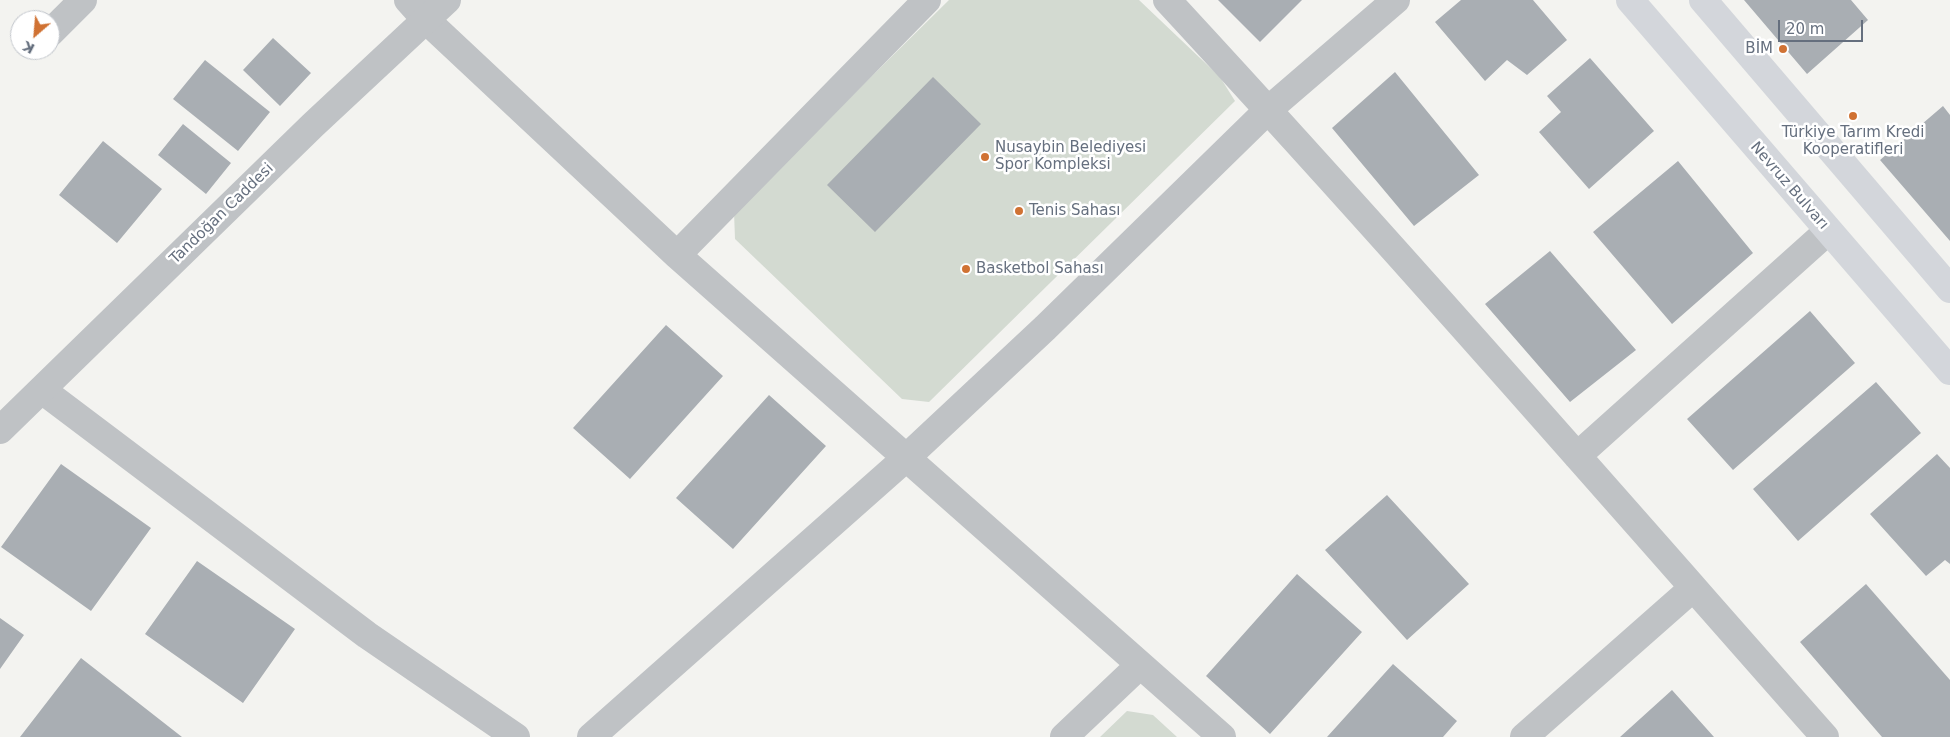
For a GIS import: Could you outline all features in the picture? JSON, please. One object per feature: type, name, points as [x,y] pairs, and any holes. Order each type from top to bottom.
[{"type":"main road","name":"Nevruz Bulvarı","points":[[1630,0],[1950,371]]},
{"type":"main road","points":[[1704,0],[1950,290]]},
{"type":"street","points":[[60,23],[83,0]]},
{"type":"street","name":"Tandoğan Caddesi","points":[[0,430],[313,125],[417,9],[447,0]]},
{"type":"street","points":[[677,254],[927,0]]},
{"type":"street","points":[[1167,0],[1268,110],[1577,456],[1825,737]]},
{"type":"street","points":[[591,737],[906,458],[1045,328],[1268,110],[1396,0]]},
{"type":"street","points":[[417,9],[677,254],[1222,737]]},
{"type":"street","points":[[1577,456],[1828,231]]},
{"type":"street","points":[[42,390],[367,634],[516,737]]},
{"type":"street","points":[[1524,737],[1693,588]]},
{"type":"street","points":[[1064,737],[1140,665]]},
{"type":"shaded area","name":"Nusaybin Belediyesi Spor Kompleksi","points":[[949,0],[1139,0],[1220,77],[1235,101],[929,402],[902,399],[735,239],[734,212]]},
{"type":"shaded area","points":[[1127,711],[1153,715],[1177,737],[1100,737]]},
{"type":"building","points":[[1218,0],[1302,0],[1260,42]]},
{"type":"building","points":[[1461,0],[1533,0],[1567,40],[1527,75],[1507,60],[1485,81],[1435,22]]},
{"type":"building","points":[[1744,0],[1851,0],[1868,20],[1807,74]]},
{"type":"building","points":[[273,38],[311,73],[280,106],[243,70]]},
{"type":"building","points":[[1590,58],[1654,131],[1589,189],[1539,132],[1561,112],[1547,96]]},
{"type":"building","points":[[205,60],[270,112],[238,151],[173,99]]},
{"type":"building","points":[[1395,72],[1479,175],[1414,226],[1332,128]]},
{"type":"building","points":[[933,77],[981,124],[875,232],[827,185]]},
{"type":"building","points":[[1943,106],[1950,115],[1950,241],[1880,160]]},
{"type":"building","points":[[183,124],[231,163],[206,194],[158,155]]},
{"type":"building","points":[[103,141],[162,189],[117,243],[59,195]]},
{"type":"building","points":[[1678,161],[1753,253],[1672,324],[1593,232]]},
{"type":"building","points":[[1550,251],[1636,350],[1570,402],[1485,304]]},
{"type":"building","points":[[1810,311],[1855,363],[1733,470],[1687,419]]},
{"type":"building","points":[[666,325],[723,376],[630,479],[573,428]]},
{"type":"building","points":[[1876,382],[1921,433],[1798,541],[1753,489]]},
{"type":"building","points":[[769,395],[826,446],[733,549],[676,498]]},
{"type":"building","points":[[1937,454],[1950,468],[1950,564],[1945,560],[1926,576],[1870,514]]},
{"type":"building","points":[[61,464],[151,528],[91,611],[1,547]]},
{"type":"building","points":[[1387,495],[1469,584],[1407,640],[1325,550]]},
{"type":"building","points":[[197,561],[295,629],[243,703],[145,634]]},
{"type":"building","points":[[1297,574],[1362,632],[1270,734],[1206,676]]},
{"type":"building","points":[[1866,584],[1950,680],[1950,737],[1882,737],[1800,642]]},
{"type":"building","points":[[0,618],[24,635],[0,669]]},
{"type":"building","points":[[81,658],[182,737],[20,737]]},
{"type":"building","points":[[1393,664],[1457,721],[1443,737],[1327,737]]},
{"type":"building","points":[[1672,690],[1714,737],[1620,737]]},
{"type":"place","name":"BİM","points":[[1783,49]]},
{"type":"place","name":"Türkiye Tarım Kredi Kooperatifleri","points":[[1853,116]]},
{"type":"place","name":"Nusaybin Belediyesi Spor Kompleksi","points":[[985,157]]},
{"type":"place","name":"Tenis Sahası","points":[[1019,211]]},
{"type":"place","name":"Basketbol Sahası","points":[[966,269]]}]
